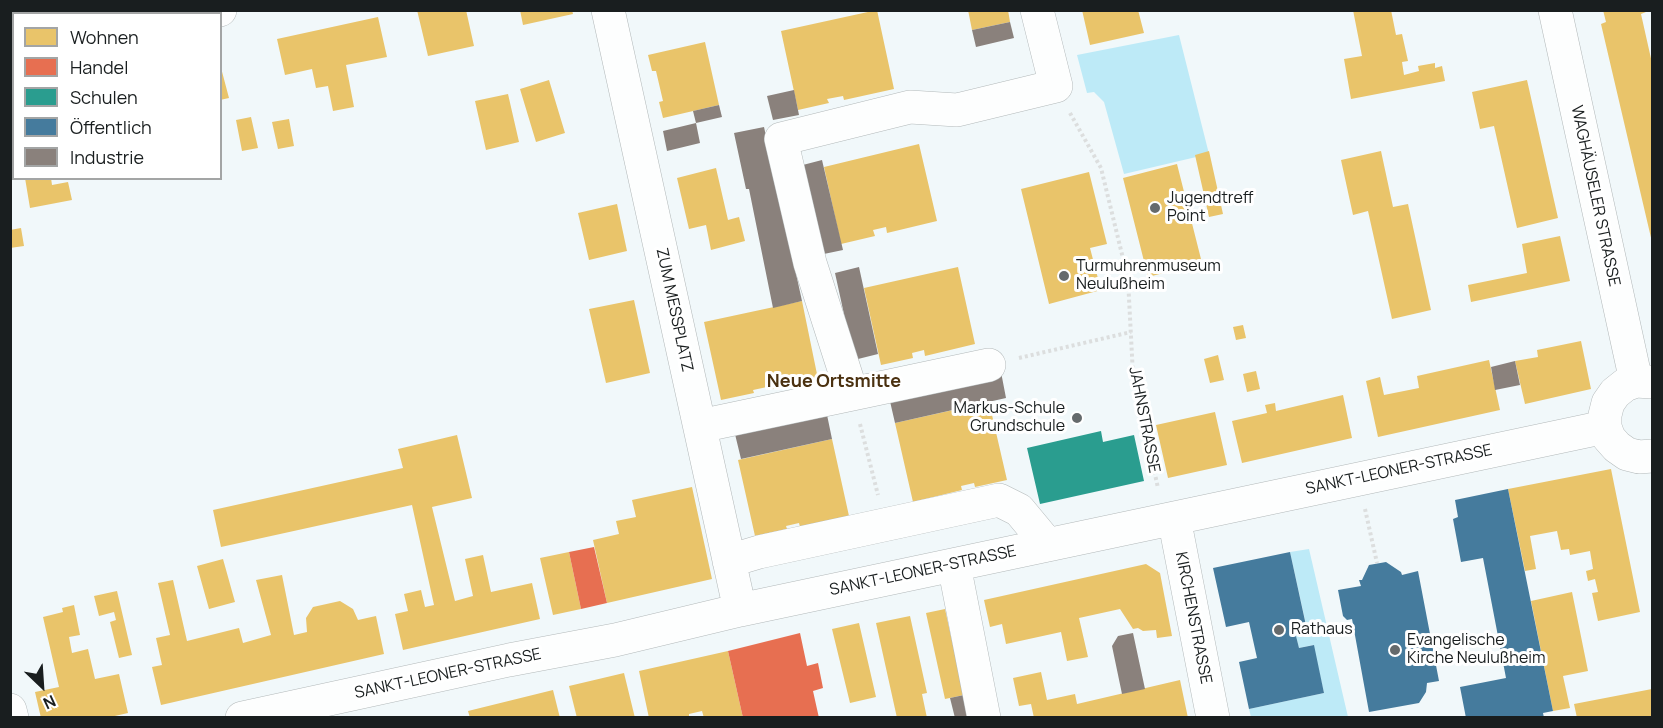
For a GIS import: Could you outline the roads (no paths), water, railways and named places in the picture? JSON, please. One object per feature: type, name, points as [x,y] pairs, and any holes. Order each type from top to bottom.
[{"type":"street","name":"ZUM MESSPLATZ","points":[[608,10],[741,610]]},
{"type":"street","points":[[852,394],[810,263],[781,139],[910,107],[957,110],[1056,86],[1037,10]]},
{"type":"street","name":"WAGHÄUSELER STRASSE","points":[[1556,10],[1644,382]]},
{"type":"street","points":[[700,426],[989,365]]},
{"type":"street","points":[[1644,382],[1625,386],[1615,393],[1608,403],[1605,427],[1609,438],[1627,454],[1652,459]]},
{"type":"street","name":"SANKT-LEONER-STRASSE","points":[[242,717],[355,706],[509,660],[615,640],[741,610],[1605,427]]},
{"type":"street","points":[[729,561],[759,552],[999,500],[1018,510],[1048,545]]},
{"type":"street","name":"KIRCHENSTRASSE","points":[[1173,518],[1213,717]]},
{"type":"street","points":[[954,565],[984,717]]},
{"type":"street","points":[[10,710],[12,717]]},
{"type":"place","name":"Jugendtreff Point","points":[[1155,208]]},
{"type":"place","name":"Turmuhrenmuseum Neulußheim","points":[[1064,276]]},
{"type":"place","name":"Markus-Schule Grundschule","points":[[1077,418]]},
{"type":"place","name":"Rathaus","points":[[1279,630]]},
{"type":"place","name":"Evangelische Kirche Neulußheim","points":[[1395,650]]},
{"type":"district","name":"Neue Ortsmitte","points":[[834,382]]}]
